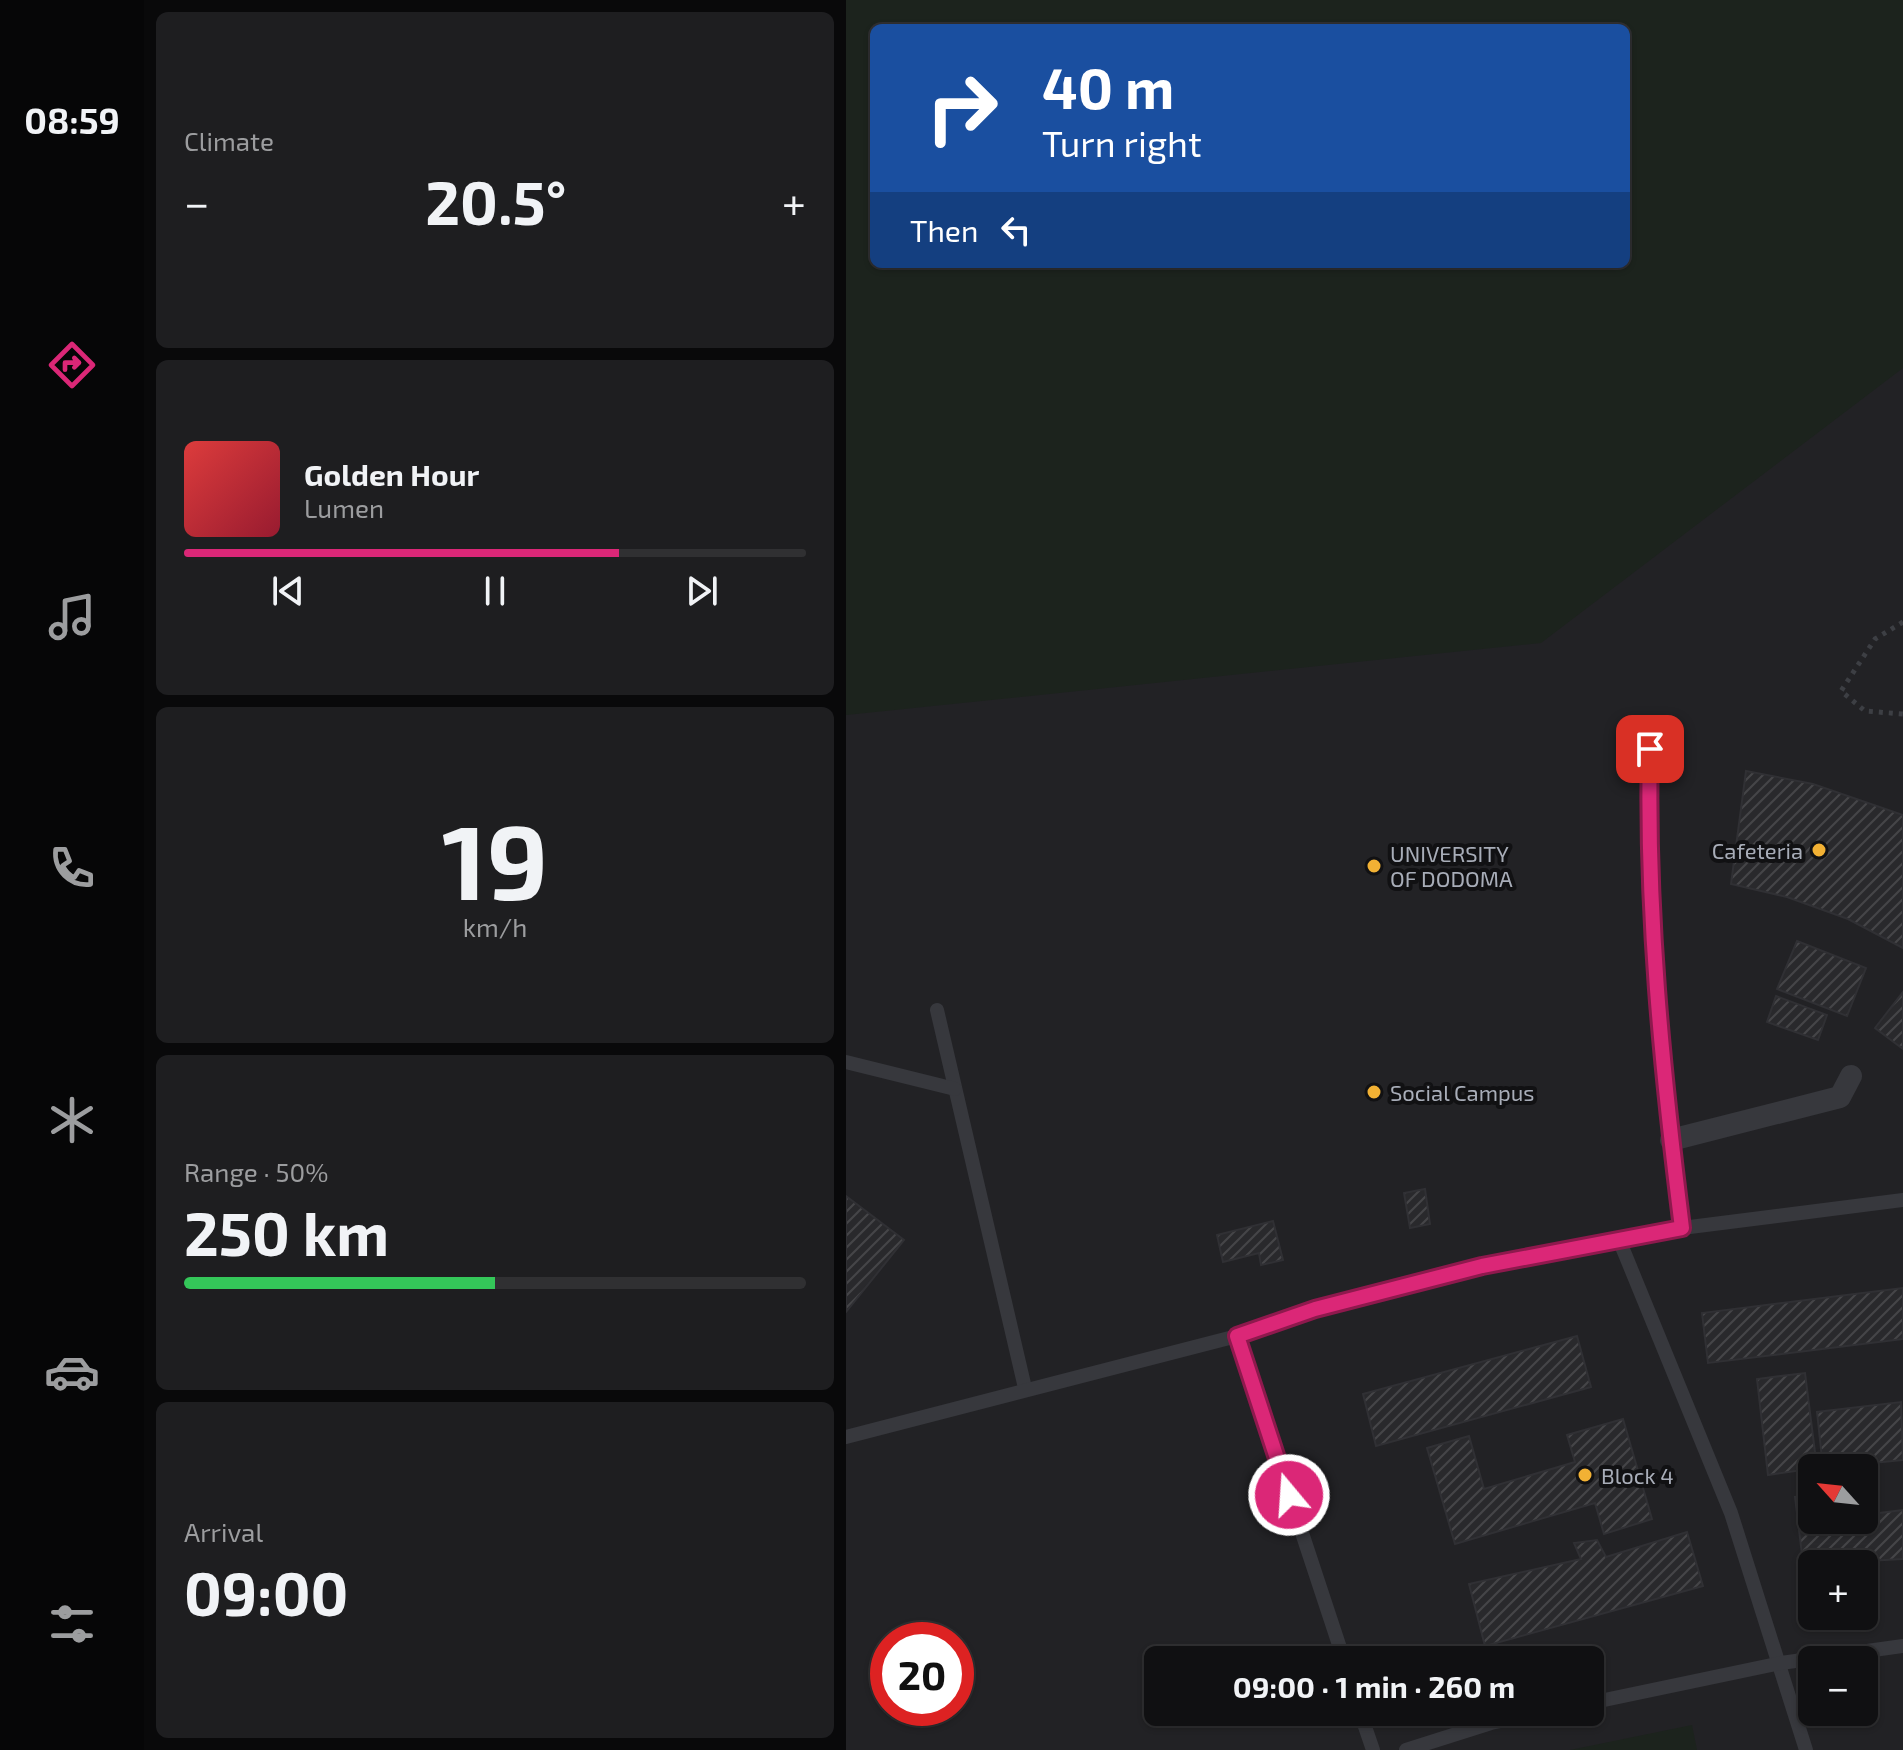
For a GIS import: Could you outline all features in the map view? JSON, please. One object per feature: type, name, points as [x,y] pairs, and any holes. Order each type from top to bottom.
[{"type":"street","points":[[1671,1140],[1840,1097],[1851,1076]]},
{"type":"lane","points":[[1650,749],[1653,937],[1661,1058],[1682,1228]]},
{"type":"lane","points":[[937,1010],[1025,1388]]},
{"type":"lane","points":[[846,1062],[955,1089]]},
{"type":"lane","points":[[846,1437],[1025,1388],[1237,1336],[1315,1309],[1460,1271],[1682,1228],[1903,1200]]},
{"type":"lane","points":[[1620,1242],[1731,1513],[1781,1663],[1806,1750]]},
{"type":"lane","points":[[1237,1336],[1339,1646]]},
{"type":"lane","points":[[1604,1700],[1781,1663],[1903,1646]]},
{"type":"lane","points":[[1365,1726],[1373,1750]]},
{"type":"lane","points":[[1406,1750],[1482,1726]]},
{"type":"path","points":[[1903,622],[1875,639],[1841,691],[1865,711],[1903,714]]},
{"type":"shaded area","name":"Social Campus","points":[[846,0],[1903,0],[1903,1750],[846,1750]]},
{"type":"shaded area","points":[[846,0],[1903,0],[1903,368],[1541,643],[846,715]]},
{"type":"shaded area","points":[[1692,1725],[1697,1750],[1570,1750]]},
{"type":"building","name":"Cafeteria","points":[[1746,771],[1813,784],[1903,815],[1903,948],[1848,919],[1787,897],[1731,884]]},
{"type":"building","points":[[1797,941],[1866,968],[1847,1016],[1777,989]]},
{"type":"building","points":[[1903,992],[1903,1049],[1875,1028]]},
{"type":"building","points":[[1776,996],[1827,1015],[1818,1040],[1767,1022]]},
{"type":"building","points":[[1425,1189],[1430,1224],[1410,1228],[1404,1193]]},
{"type":"building","points":[[846,1196],[904,1240],[846,1312]]},
{"type":"building","points":[[1273,1221],[1283,1260],[1261,1265],[1259,1253],[1223,1262],[1217,1235]]},
{"type":"building","points":[[1903,1288],[1903,1339],[1708,1363],[1702,1313]]},
{"type":"building","points":[[1577,1336],[1591,1387],[1376,1446],[1363,1394]]},
{"type":"building","points":[[1805,1373],[1815,1454],[1798,1454],[1798,1471],[1768,1475],[1757,1379]]},
{"type":"building","points":[[1901,1402],[1903,1460],[1878,1462],[1878,1454],[1822,1454],[1817,1412]]},
{"type":"building","name":"Block 4","points":[[1623,1419],[1652,1519],[1604,1534],[1595,1503],[1455,1544],[1427,1448],[1469,1436],[1484,1489],[1575,1462],[1567,1435]]},
{"type":"building","points":[[1903,1510],[1903,1559],[1878,1560],[1878,1550],[1801,1550],[1800,1534],[1878,1534],[1878,1513]]},
{"type":"building","points":[[1687,1532],[1703,1586],[1485,1646],[1469,1584],[1581,1559],[1574,1543],[1597,1540],[1606,1557]]},
{"type":"place","name":"Cafeteria","points":[[1819,850]]},
{"type":"place","name":"UNIVERSITY OF DODOMA","points":[[1374,866]]},
{"type":"place","name":"Social Campus","points":[[1374,1092]]},
{"type":"place","name":"Block 4","points":[[1585,1475]]},
{"type":"route","points":[[1289,1495],[1237,1336],[1315,1309],[1482,1266],[1682,1228],[1661,1058],[1652,922],[1650,749]]}]
